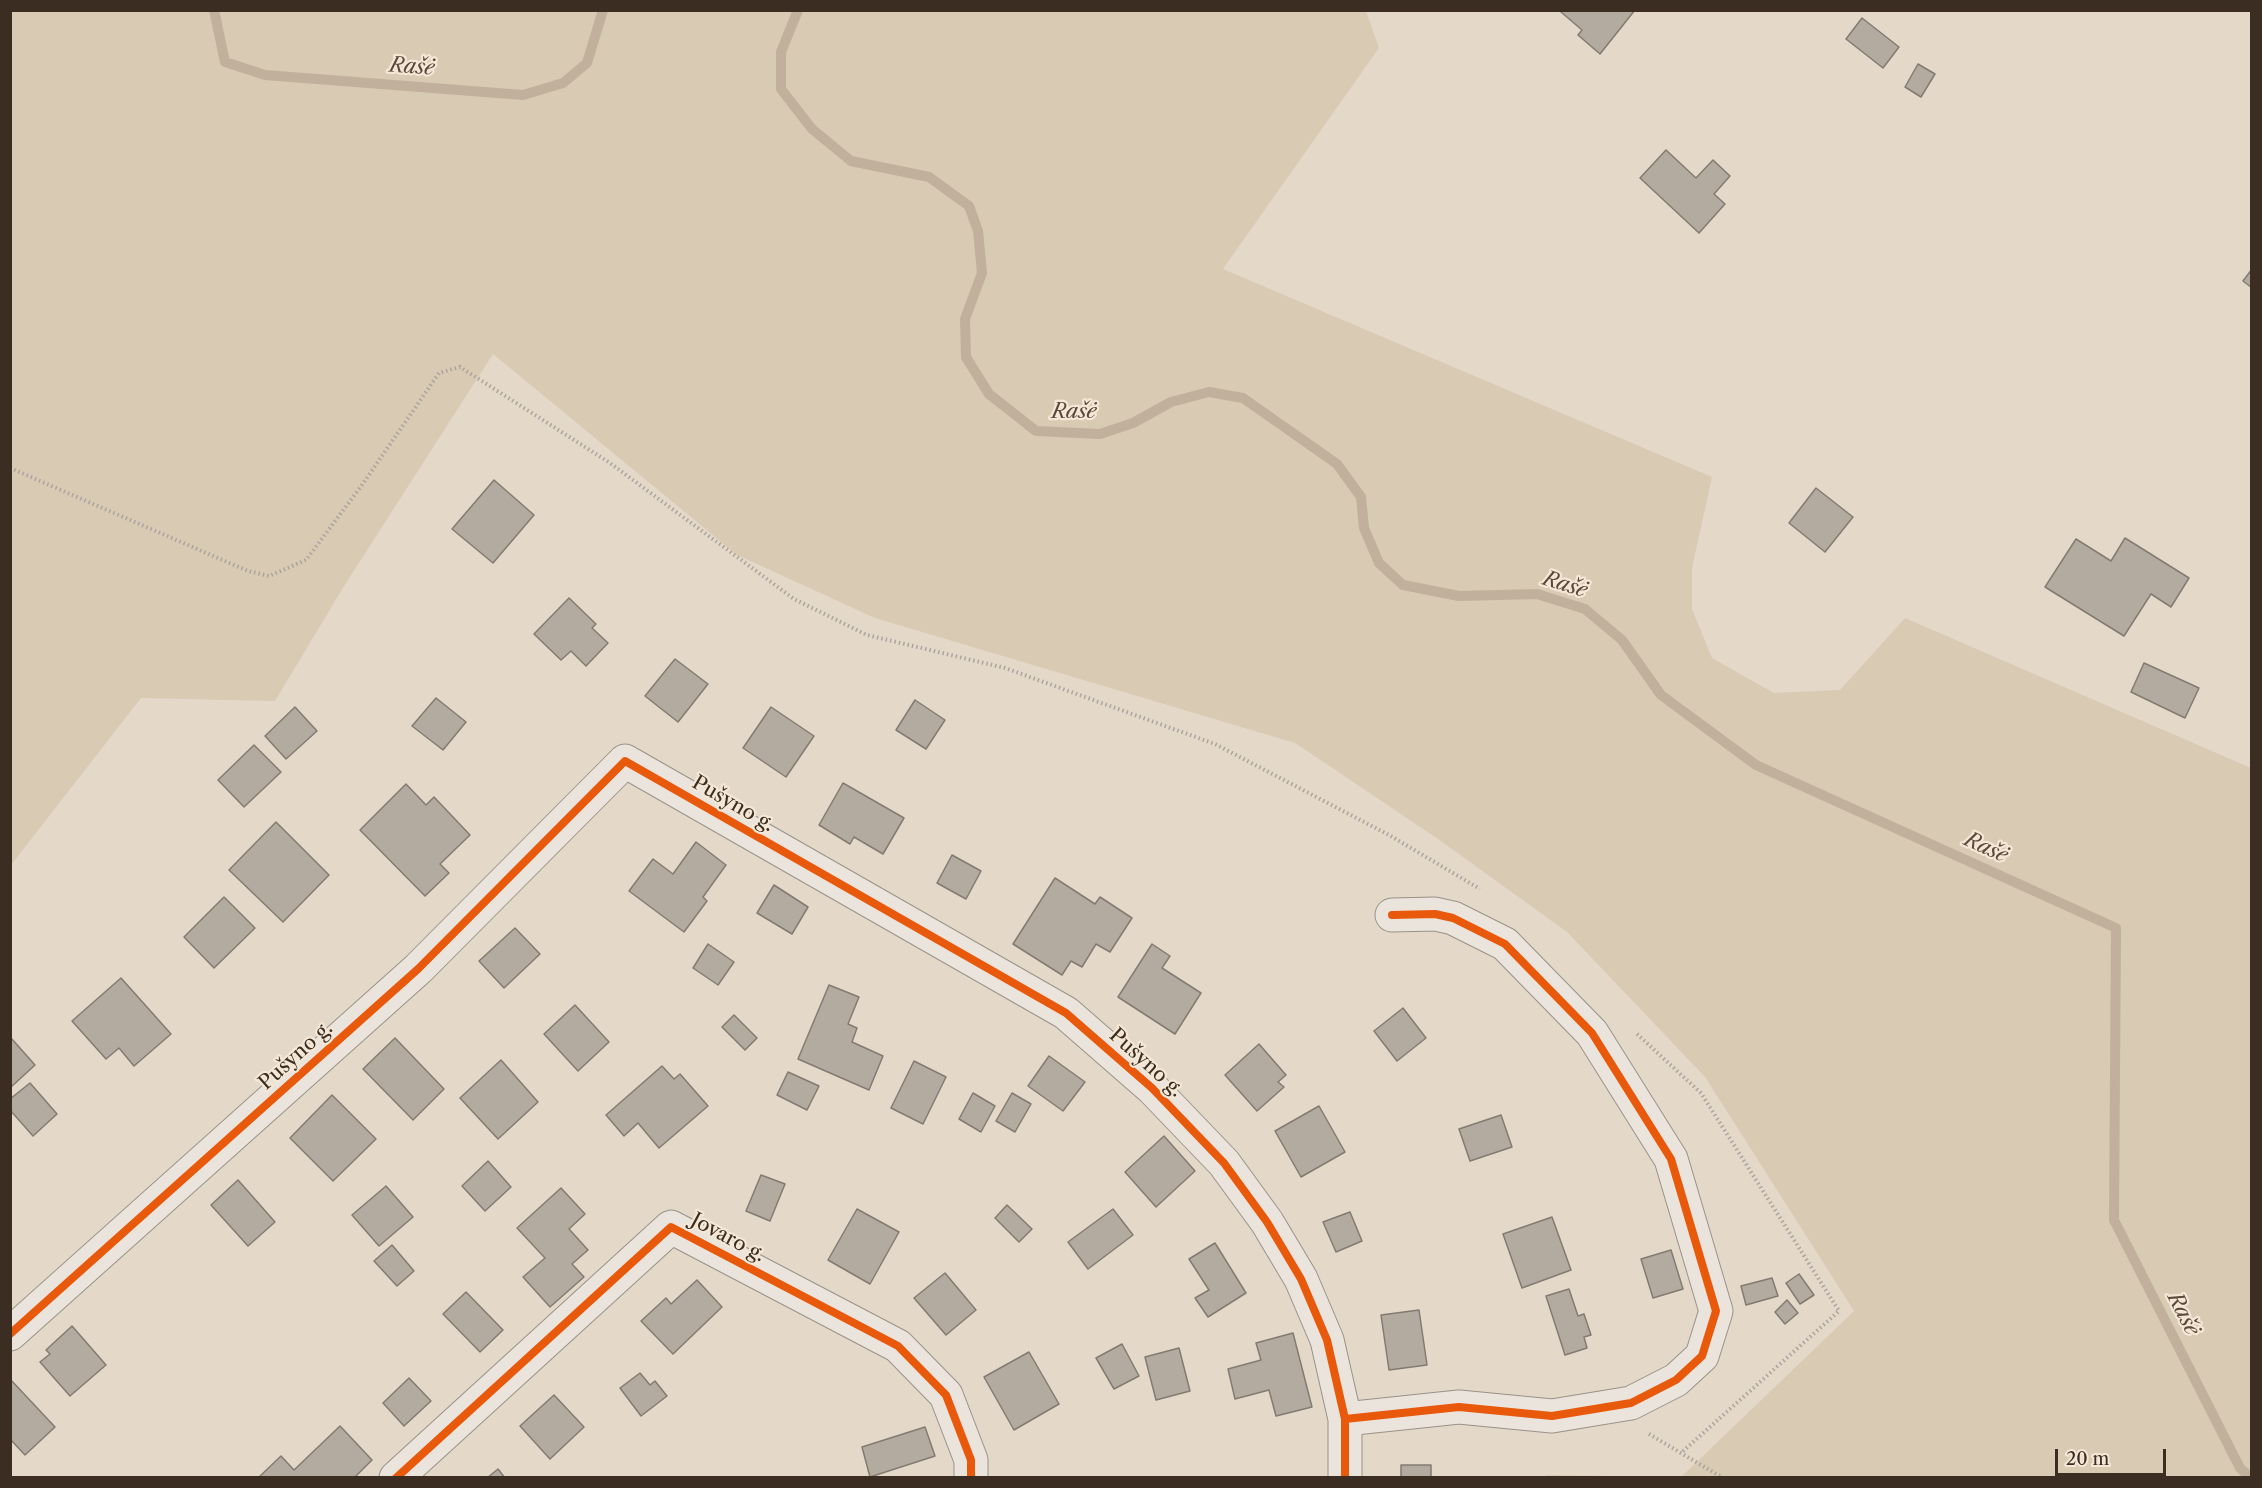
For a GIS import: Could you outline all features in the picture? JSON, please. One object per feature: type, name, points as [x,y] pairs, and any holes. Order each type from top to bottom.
[{"type":"street","name":"Pušyno g.","points":[[10,1334],[418,969],[625,761],[1066,1014],[1152,1088],[1224,1163],[1267,1222],[1301,1279],[1327,1340],[1345,1419],[1345,1478]]},
{"type":"street","points":[[1345,1419],[1459,1407],[1552,1416],[1631,1403],[1676,1380],[1702,1356],[1716,1311],[1671,1159],[1592,1033],[1505,944],[1453,918],[1435,914],[1392,915]]},
{"type":"street","name":"Jovaro g.","points":[[396,1478],[671,1227],[898,1346],[946,1395],[971,1460],[971,1478]]},
{"type":"path","points":[[10,468],[248,572],[269,576],[306,560],[362,486],[439,373],[460,367],[610,463],[794,599],[867,635],[1005,668],[1215,744],[1389,835],[1483,891]]},
{"type":"path","points":[[1632,1029],[1701,1094],[1839,1311],[1682,1453]]},
{"type":"path","points":[[1605,1408],[1723,1478]]},
{"type":"shaded area","points":[[11,10],[1366,11],[1379,48],[1223,269],[1712,477],[1692,568],[1692,609],[1712,658],[1774,693],[1840,690],[1905,618],[2251,768],[2251,1477],[1681,1477],[1854,1311],[1705,1077],[1567,932],[1438,839],[1295,743],[875,618],[737,555],[493,354],[346,583],[275,701],[141,698],[11,865]]},
{"type":"shaded area","points":[[1546,1475],[1681,1477],[1546,1477]]},
{"type":"building","points":[[1562,10],[1635,10],[1600,54],[1578,35],[1582,30],[1561,12]]},
{"type":"building","points":[[1862,18],[1899,47],[1883,68],[1846,39]]},
{"type":"building","points":[[1918,64],[1935,74],[1921,97],[1905,87]]},
{"type":"building","points":[[1666,150],[1696,178],[1713,160],[1730,176],[1714,194],[1725,204],[1699,233],[1640,178]]},
{"type":"building","points":[[2252,269],[2252,288],[2243,281]]},
{"type":"building","points":[[494,480],[534,515],[493,563],[452,529]]},
{"type":"building","points":[[1816,488],[1853,517],[1825,552],[1789,523]]},
{"type":"building","points":[[2125,538],[2189,578],[2171,607],[2151,594],[2124,636],[2045,587],[2076,539],[2111,561]]},
{"type":"building","points":[[569,598],[596,624],[592,628],[608,643],[586,666],[571,651],[561,660],[534,634]]},
{"type":"building","points":[[675,659],[708,684],[678,722],[645,696]]},
{"type":"building","points":[[2144,663],[2199,688],[2185,718],[2131,692]]},
{"type":"building","points":[[436,698],[466,722],[443,750],[412,726]]},
{"type":"building","points":[[915,700],[945,720],[926,749],[896,730]]},
{"type":"building","points":[[295,707],[317,731],[286,759],[265,736]]},
{"type":"building","points":[[771,707],[814,736],[786,777],[743,748]]},
{"type":"building","points":[[254,745],[281,772],[244,807],[218,780]]},
{"type":"building","points":[[843,783],[904,818],[883,854],[854,837],[850,844],[819,825]]},
{"type":"building","points":[[406,784],[426,805],[434,797],[470,835],[440,864],[449,873],[425,896],[360,830]]},
{"type":"building","points":[[276,822],[329,875],[283,922],[229,870]]},
{"type":"building","points":[[696,842],[726,865],[703,897],[707,901],[684,932],[629,891],[653,859],[673,874]]},
{"type":"building","points":[[952,855],[981,871],[966,899],[937,883]]},
{"type":"building","points":[[1055,878],[1095,904],[1100,897],[1132,918],[1110,952],[1096,944],[1082,967],[1071,961],[1062,975],[1013,944]]},
{"type":"building","points":[[774,885],[808,907],[792,934],[757,913]]},
{"type":"building","points":[[224,897],[255,928],[214,968],[184,937]]},
{"type":"building","points":[[515,928],[540,954],[504,988],[479,961]]},
{"type":"building","points":[[708,944],[734,962],[718,985],[693,968]]},
{"type":"building","points":[[1152,944],[1170,956],[1162,968],[1201,993],[1175,1034],[1118,997]]},
{"type":"building","points":[[121,978],[171,1034],[134,1066],[119,1048],[106,1059],[72,1021]]},
{"type":"building","points":[[829,985],[859,997],[848,1024],[857,1028],[852,1042],[883,1056],[869,1090],[798,1059]]},
{"type":"building","points":[[575,1005],[609,1042],[578,1071],[544,1034]]},
{"type":"building","points":[[1403,1008],[1426,1038],[1397,1061],[1374,1031]]},
{"type":"building","points":[[734,1015],[757,1038],[745,1050],[722,1027]]},
{"type":"building","points":[[395,1038],[444,1089],[413,1120],[363,1069]]},
{"type":"building","points":[[10,1039],[35,1065],[10,1088]]},
{"type":"building","points":[[1259,1044],[1286,1075],[1278,1082],[1284,1087],[1257,1111],[1225,1075]]},
{"type":"building","points":[[1049,1056],[1085,1082],[1063,1111],[1028,1086]]},
{"type":"building","points":[[501,1060],[538,1102],[498,1139],[460,1098]]},
{"type":"building","points":[[914,1061],[946,1077],[923,1124],[891,1108]]},
{"type":"building","points":[[662,1066],[674,1079],[680,1074],[708,1106],[659,1148],[638,1123],[624,1136],[606,1115]]},
{"type":"building","points":[[788,1072],[819,1086],[807,1110],[777,1095]]},
{"type":"building","points":[[30,1083],[57,1114],[33,1136],[10,1110],[10,1099]]},
{"type":"building","points":[[973,1093],[995,1106],[981,1132],[959,1119]]},
{"type":"building","points":[[1012,1093],[1031,1104],[1015,1132],[996,1121]]},
{"type":"building","points":[[332,1095],[376,1139],[333,1181],[290,1138]]},
{"type":"building","points":[[1319,1106],[1345,1152],[1301,1177],[1275,1131]]},
{"type":"building","points":[[1501,1115],[1512,1147],[1470,1161],[1459,1129]]},
{"type":"building","points":[[1164,1136],[1195,1171],[1156,1207],[1125,1172]]},
{"type":"building","points":[[488,1161],[511,1187],[485,1211],[462,1186]]},
{"type":"building","points":[[761,1175],[785,1184],[770,1221],[746,1211]]},
{"type":"building","points":[[238,1180],[275,1222],[248,1246],[211,1205]]},
{"type":"building","points":[[386,1186],[413,1217],[379,1246],[352,1215]]},
{"type":"building","points":[[561,1188],[585,1214],[569,1229],[588,1250],[572,1264],[584,1277],[550,1307],[523,1277],[545,1258],[517,1228]]},
{"type":"building","points":[[1007,1205],[1032,1229],[1019,1242],[995,1218]]},
{"type":"building","points":[[857,1209],[899,1232],[870,1284],[828,1260]]},
{"type":"building","points":[[1113,1209],[1133,1235],[1088,1269],[1068,1242]]},
{"type":"building","points":[[1350,1212],[1362,1241],[1336,1252],[1323,1222]]},
{"type":"building","points":[[1552,1217],[1571,1270],[1522,1288],[1503,1234]]},
{"type":"building","points":[[1215,1243],[1246,1293],[1208,1317],[1195,1298],[1209,1290],[1189,1259]]},
{"type":"building","points":[[392,1245],[414,1271],[397,1286],[374,1261]]},
{"type":"building","points":[[1671,1250],[1683,1289],[1653,1298],[1641,1259]]},
{"type":"building","points":[[945,1273],[976,1310],[946,1335],[914,1298]]},
{"type":"building","points":[[1799,1274],[1814,1295],[1800,1304],[1786,1283]]},
{"type":"building","points":[[1772,1278],[1778,1296],[1746,1305],[1741,1286]]},
{"type":"building","points":[[697,1280],[722,1307],[673,1354],[641,1321],[666,1298],[671,1304]]},
{"type":"building","points":[[1569,1289],[1578,1316],[1584,1314],[1591,1335],[1584,1337],[1587,1348],[1565,1355],[1546,1296]]},
{"type":"building","points":[[466,1292],[503,1330],[480,1352],[443,1314]]},
{"type":"building","points":[[1787,1300],[1798,1313],[1785,1324],[1775,1312]]},
{"type":"building","points":[[1419,1310],[1427,1365],[1389,1370],[1381,1315]]},
{"type":"building","points":[[72,1326],[106,1365],[70,1396],[40,1362],[50,1354],[46,1350]]},
{"type":"building","points":[[1293,1333],[1312,1407],[1276,1416],[1269,1390],[1235,1399],[1228,1369],[1261,1360],[1256,1343]]},
{"type":"building","points":[[1122,1344],[1139,1376],[1114,1389],[1096,1358]]},
{"type":"building","points":[[1179,1348],[1190,1391],[1156,1400],[1145,1357]]},
{"type":"building","points":[[1029,1352],[1059,1404],[1014,1430],[984,1377]]},
{"type":"building","points":[[640,1373],[650,1385],[655,1381],[667,1396],[641,1416],[620,1388]]},
{"type":"building","points":[[409,1378],[431,1401],[404,1426],[383,1403]]},
{"type":"building","points":[[10,1379],[55,1427],[25,1455],[10,1439]]},
{"type":"building","points":[[554,1395],[584,1427],[550,1459],[520,1426]]},
{"type":"building","points":[[340,1426],[372,1460],[354,1478],[258,1478],[281,1456],[294,1470]]},
{"type":"building","points":[[925,1427],[935,1456],[870,1477],[862,1447]]},
{"type":"building","points":[[1401,1465],[1431,1465],[1431,1478],[1401,1478]]},
{"type":"building","points":[[498,1469],[505,1478],[487,1478]]},
{"type":"waterway","name":"Rašė","points":[[214,10],[225,62],[265,75],[523,95],[563,83],[587,63],[603,10]]},
{"type":"waterway","name":"Rašė","points":[[798,10],[781,52],[781,89],[812,129],[851,161],[929,177],[969,206],[978,231],[982,273],[965,319],[966,357],[989,394],[1036,431],[1100,434],[1133,423],[1171,402],[1209,392],[1243,398],[1337,464],[1361,497],[1364,528],[1379,563],[1403,585],[1459,596],[1537,594],[1585,609],[1622,640],[1661,695],[1756,765],[2116,928],[2114,1220],[2240,1468],[2251,1478]]},
{"type":"cycle path","points":[[10,1334],[418,969],[625,761],[1066,1013],[1152,1088],[1224,1163],[1267,1222],[1301,1279],[1327,1340],[1345,1419],[1345,1478]]},
{"type":"cycle path","points":[[1345,1419],[1459,1407],[1552,1416],[1631,1403],[1676,1380],[1702,1356],[1716,1311],[1671,1159],[1592,1033],[1505,944],[1453,918],[1435,914],[1392,915]]},
{"type":"cycle path","points":[[396,1478],[671,1227],[898,1346],[946,1395],[971,1460],[971,1478]]}]
